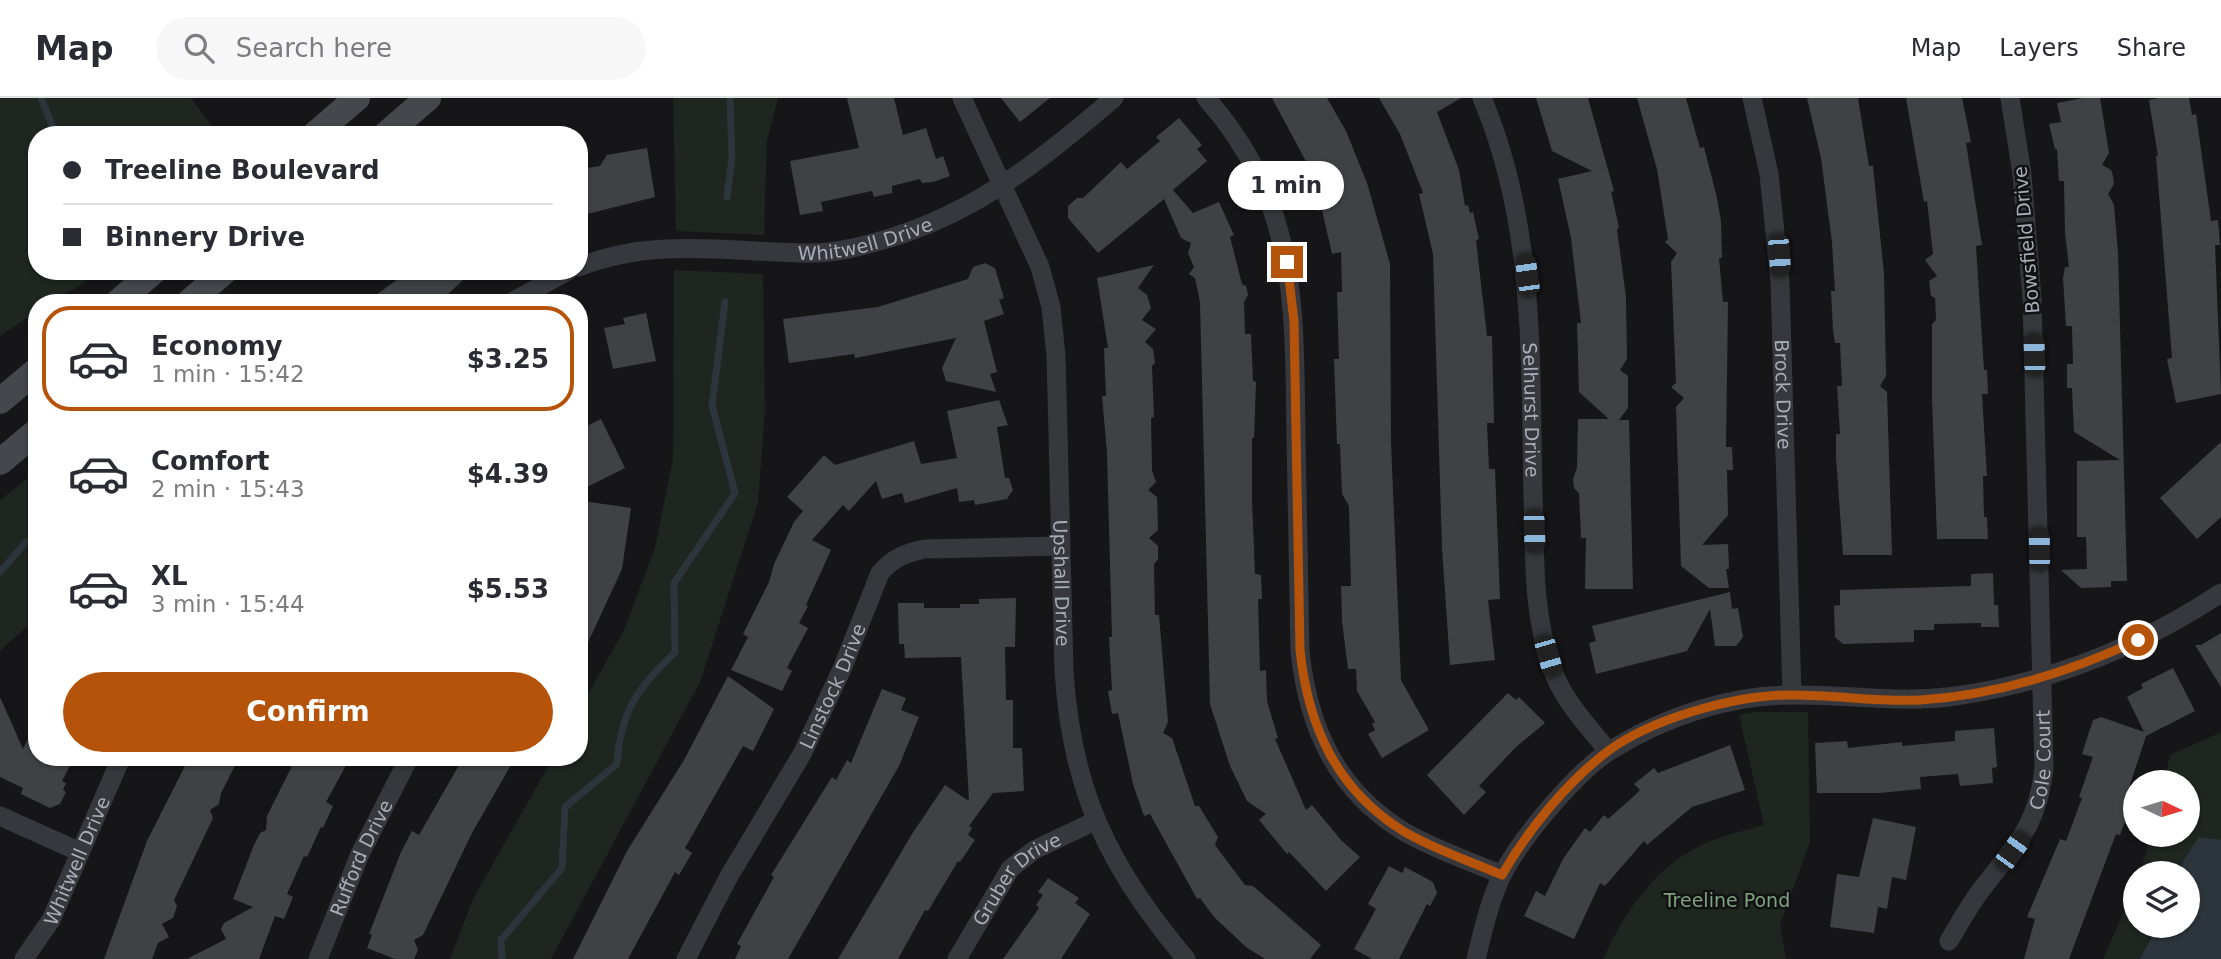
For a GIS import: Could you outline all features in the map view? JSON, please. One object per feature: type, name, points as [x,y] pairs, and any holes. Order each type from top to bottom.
[{"type":"main road","points":[[324,126],[357,98]]},
{"type":"main road","points":[[395,126],[428,98]]},
{"type":"main road","points":[[127,294],[144,280]]},
{"type":"main road","points":[[198,294],[215,280]]},
{"type":"main road","points":[[0,401],[28,378]]},
{"type":"main road","points":[[0,462],[28,439]]},
{"type":"street","name":"Upshall Drive","points":[[962,98],[1040,267],[1051,307],[1056,356],[1066,702],[1077,760],[1096,821],[1132,891],[1186,959]]},
{"type":"street","name":"Whitwell Drive","points":[[588,265],[653,248],[720,247],[810,253],[843,249],[910,232],[951,216],[1003,186],[1030,168],[1114,98]]},
{"type":"street","points":[[1206,98],[1241,143],[1261,179],[1279,224],[1287,262],[1294,316],[1300,650],[1304,683],[1318,734],[1349,782],[1404,832],[1502,875]]},
{"type":"street","name":"Selhurst Drive","points":[[1482,98],[1513,189],[1527,275],[1535,583],[1544,641],[1561,689],[1608,751]]},
{"type":"street","name":"Brock Drive","points":[[1752,98],[1769,174],[1778,242],[1792,695]]},
{"type":"street","name":"Bowsfield Drive","points":[[2010,98],[2022,174],[2032,287],[2041,677]]},
{"type":"street","points":[[526,294],[552,280]]},
{"type":"street","name":"Linstock Drive","points":[[686,959],[727,878],[802,754],[842,669],[880,573],[890,561],[905,553],[925,549],[1060,546]]},
{"type":"street","points":[[1476,959],[1502,875],[1546,813],[1608,751],[1686,714],[1755,698],[1792,695],[1870,700],[1923,699],[2008,687],[2092,661],[2154,633],[2221,593]]},
{"type":"street","name":"Cole Court","points":[[1949,941],[1979,892],[2026,832],[2036,811],[2044,767],[2041,677]]},
{"type":"street","name":"Whitwell Drive","points":[[24,959],[51,920],[118,766]]},
{"type":"street","name":"Rufford Drive","points":[[318,959],[360,854],[405,766]]},
{"type":"street","points":[[0,817],[80,852]]},
{"type":"street","name":"Gruber Drive","points":[[957,959],[1010,870],[1034,850],[1096,821]]},
{"type":"green space","points":[[0,98],[191,98],[211,126],[28,126],[28,280],[88,280],[66,294],[28,294],[28,317],[0,336]]},
{"type":"green space","points":[[673,98],[778,98],[767,140],[764,235],[676,231]]},
{"type":"green space","points":[[674,270],[763,274],[765,410],[758,503],[700,682],[551,959],[450,959],[473,899],[548,766],[588,766],[588,694],[624,630],[655,548],[673,459]]},
{"type":"green space","points":[[28,478],[28,625],[0,651],[0,500]]},
{"type":"green space","name":"Treeline Pond","points":[[1754,712],[1808,712],[1810,842],[1780,925],[1786,959],[1603,959],[1633,905],[1675,861],[1711,841],[1764,825],[1739,715]]},
{"type":"green space","points":[[2221,732],[2221,959],[2103,959],[2123,913],[2123,938],[2200,938],[2200,861],[2143,861],[2148,847],[2200,847],[2200,770],[2167,770],[2170,755]]},
{"type":"shaded area","points":[[2200,837],[2221,840],[2221,959],[2140,959],[2151,938],[2200,938],[2200,861],[2183,861],[2192,847],[2200,847]]},
{"type":"building","points":[[847,98],[894,98],[903,135],[926,128],[936,159],[943,156],[950,176],[933,182],[922,183],[920,179],[892,186],[892,193],[874,197],[872,191],[821,202],[823,211],[800,215],[790,161],[859,148]]},
{"type":"building","points":[[1001,98],[1050,98],[1020,122]]},
{"type":"building","points":[[1272,98],[1327,98],[1346,131],[1367,183],[1390,264],[1391,443],[1401,680],[1429,730],[1382,758],[1368,734],[1375,730],[1372,724],[1375,722],[1357,691],[1356,669],[1348,669],[1342,621],[1341,586],[1351,586],[1349,506],[1342,494],[1334,359],[1339,359],[1337,292],[1342,292],[1341,252],[1332,254],[1322,210],[1318,211],[1308,186],[1317,182]]},
{"type":"building","points":[[1379,98],[1461,98],[1437,112],[1459,170],[1465,206],[1468,205],[1470,213],[1473,212],[1479,239],[1476,240],[1487,336],[1492,336],[1494,423],[1487,423],[1489,469],[1495,469],[1500,599],[1488,600],[1495,660],[1450,665],[1442,548],[1433,254],[1419,194],[1423,193],[1400,134]]},
{"type":"building","points":[[1536,98],[1588,98],[1614,191],[1611,192],[1619,227],[1617,230],[1626,297],[1627,359],[1620,370],[1628,376],[1628,408],[1619,420],[1629,420],[1633,589],[1585,589],[1586,538],[1581,538],[1579,493],[1574,488],[1573,479],[1577,468],[1578,419],[1609,419],[1579,392],[1577,323],[1581,323],[1571,238],[1558,179],[1592,171],[1552,151]]},
{"type":"building","points":[[1637,98],[1686,98],[1700,148],[1704,147],[1717,198],[1721,221],[1722,258],[1719,258],[1723,302],[1728,302],[1726,447],[1732,447],[1733,470],[1727,470],[1728,515],[1702,545],[1728,544],[1729,569],[1726,569],[1729,588],[1709,588],[1681,566],[1676,407],[1684,398],[1671,387],[1676,383],[1671,262],[1677,253],[1665,242],[1668,239],[1657,169]]},
{"type":"building","points":[[1807,98],[1858,98],[1869,166],[1873,166],[1884,274],[1886,376],[1880,386],[1887,392],[1892,555],[1843,555],[1836,457],[1836,434],[1840,434],[1837,386],[1842,386],[1840,343],[1835,343],[1833,330],[1831,291],[1835,291],[1832,242],[1821,158]]},
{"type":"building","points":[[1906,98],[1962,98],[1971,142],[1966,143],[1982,245],[1976,246],[1988,394],[1982,394],[1987,476],[1983,476],[1984,517],[1987,517],[1988,539],[1937,539],[1932,399],[1932,324],[1936,320],[1935,298],[1931,296],[1929,281],[1937,276],[1925,260],[1933,254],[1927,201],[1924,202]]},
{"type":"building","points":[[2100,98],[2109,153],[2102,165],[2111,170],[2114,184],[2108,194],[2114,205],[2118,253],[2127,581],[2111,581],[2111,587],[2081,588],[2061,570],[2087,569],[2086,537],[2077,537],[2077,461],[2120,460],[2074,432],[2072,388],[2067,388],[2067,364],[2073,364],[2072,326],[2066,326],[2063,278],[2065,267],[2069,267],[2064,181],[2059,181],[2057,149],[2049,124],[2061,122],[2057,103]]},
{"type":"building","points":[[2189,98],[2192,115],[2196,114],[2211,221],[2218,220],[2220,245],[2215,245],[2221,394],[2176,403],[2167,359],[2172,358],[2158,156],[2149,100]]},
{"type":"building","points":[[1179,118],[1202,145],[1197,149],[1207,161],[1173,190],[1193,213],[1219,202],[1234,235],[1230,237],[1242,284],[1246,286],[1248,295],[1244,302],[1245,334],[1251,334],[1253,381],[1256,382],[1252,438],[1252,500],[1255,574],[1261,575],[1262,599],[1258,599],[1260,671],[1266,670],[1267,701],[1278,738],[1275,739],[1306,810],[1312,805],[1341,840],[1360,857],[1326,891],[1289,852],[1287,854],[1259,820],[1266,814],[1247,801],[1230,766],[1210,704],[1200,302],[1195,278],[1189,274],[1194,267],[1188,253],[1191,243],[1181,238],[1164,199],[1098,253],[1068,218],[1068,206],[1077,198],[1083,198],[1121,162],[1127,169],[1160,141],[1156,137]]},
{"type":"building","points":[[647,148],[655,197],[588,214],[588,168],[600,166],[607,155]]},
{"type":"building","points":[[985,263],[995,268],[1004,298],[999,300],[1004,314],[984,321],[997,372],[990,374],[996,392],[946,381],[942,368],[956,338],[855,358],[854,354],[789,363],[783,319],[878,307],[968,279],[973,267]]},
{"type":"building","points":[[1154,265],[1138,288],[1147,295],[1151,308],[1142,320],[1156,329],[1145,342],[1153,349],[1155,363],[1152,366],[1154,417],[1151,418],[1152,470],[1156,482],[1148,490],[1157,497],[1158,530],[1149,538],[1158,546],[1158,559],[1154,564],[1155,615],[1159,615],[1168,722],[1163,733],[1172,738],[1195,806],[1199,806],[1218,837],[1215,845],[1245,885],[1253,886],[1321,945],[1310,959],[1265,959],[1246,947],[1214,917],[1200,898],[1197,899],[1150,814],[1144,816],[1133,784],[1118,713],[1112,714],[1108,691],[1112,690],[1109,637],[1112,637],[1107,453],[1102,396],[1106,396],[1104,348],[1108,348],[1097,278]]},
{"type":"building","points":[[397,280],[463,280],[448,294],[377,294]]},
{"type":"building","points":[[646,313],[656,361],[613,369],[604,328],[625,324],[623,318]]},
{"type":"building","points":[[999,400],[1008,425],[997,427],[1005,478],[1009,478],[1013,490],[1007,499],[975,505],[974,500],[959,502],[957,488],[905,503],[902,493],[882,499],[876,481],[849,511],[843,505],[812,540],[831,550],[799,623],[808,628],[787,668],[792,671],[782,691],[731,670],[748,637],[743,634],[769,582],[774,564],[794,522],[803,511],[787,497],[824,455],[835,465],[914,441],[921,464],[957,458],[947,411]]},
{"type":"building","points":[[601,419],[625,468],[588,486],[588,426]]},
{"type":"building","points":[[2221,442],[2221,517],[2197,539],[2160,498]]},
{"type":"building","points":[[588,502],[631,508],[622,569],[588,643]]},
{"type":"building","points":[[1993,573],[1994,605],[1998,605],[1999,627],[1981,627],[1981,623],[1934,624],[1934,630],[1914,630],[1914,642],[1843,644],[1835,637],[1834,606],[1840,605],[1840,590],[1971,586],[1971,574]]},
{"type":"building","points":[[1730,592],[1732,609],[1738,608],[1743,637],[1736,646],[1715,646],[1710,609],[1687,651],[1596,674],[1589,643],[1596,641],[1592,626]]},
{"type":"building","points":[[1016,598],[1015,647],[1005,647],[1006,700],[1013,700],[1013,748],[1022,748],[1024,791],[993,793],[969,826],[972,828],[968,835],[975,840],[960,862],[958,861],[928,911],[925,910],[898,959],[838,959],[912,834],[945,785],[969,801],[961,657],[905,658],[904,644],[899,644],[898,603],[924,603],[924,608],[960,608],[960,604],[979,604],[979,599]]},
{"type":"building","points":[[2221,633],[2221,687],[2195,645],[2201,645]]},
{"type":"building","points":[[2173,668],[2195,711],[2146,736],[2135,770],[2123,770],[2123,827],[2120,835],[2116,834],[2069,959],[2024,959],[2035,919],[2027,917],[2060,839],[2066,841],[2082,798],[2079,797],[2093,757],[2082,754],[2093,720],[2101,717],[2144,732],[2127,697],[2143,688],[2141,684]]},
{"type":"building","points":[[728,676],[774,709],[753,751],[743,746],[685,848],[692,853],[679,875],[675,872],[628,959],[573,959],[627,851],[684,760]]},
{"type":"building","points":[[882,689],[906,698],[901,710],[919,717],[899,766],[788,959],[735,959],[741,946],[737,944],[774,877],[771,875],[832,777],[836,780],[847,760],[851,763]]},
{"type":"building","points":[[1508,693],[1516,700],[1519,697],[1545,723],[1516,747],[1479,786],[1486,792],[1464,815],[1427,775]]},
{"type":"building","points":[[0,697],[23,749],[28,739],[28,766],[70,766],[62,781],[66,783],[63,790],[66,792],[60,804],[50,808],[21,794],[23,788],[0,777]]},
{"type":"building","points":[[1994,728],[1997,767],[1992,768],[1993,783],[1960,786],[1958,774],[1920,777],[1921,789],[1879,793],[1817,793],[1815,743],[1847,741],[1848,748],[1902,742],[1902,746],[1955,741],[1955,731]]},
{"type":"building","points":[[1730,745],[1745,790],[1692,807],[1647,845],[1644,841],[1605,886],[1600,883],[1574,939],[1524,916],[1536,891],[1545,896],[1563,859],[1585,828],[1590,832],[1604,815],[1608,819],[1633,797],[1640,790],[1634,784],[1654,768],[1658,773]]},
{"type":"building","points":[[185,766],[235,766],[221,793],[219,804],[210,810],[213,818],[174,900],[177,906],[173,918],[162,924],[169,937],[158,943],[152,959],[104,959],[147,841]]},
{"type":"building","points":[[292,766],[346,766],[326,802],[333,806],[323,828],[321,827],[307,857],[304,856],[287,894],[293,897],[284,919],[275,916],[259,959],[187,959],[226,939],[221,929],[224,923],[253,907],[233,899],[254,845],[260,833],[266,830],[267,816]]},
{"type":"building","points":[[458,766],[510,766],[473,831],[423,935],[414,940],[418,950],[414,959],[395,959],[367,948],[372,935],[369,934],[401,852],[412,831],[419,835]]},
{"type":"building","points":[[1873,818],[1916,827],[1906,880],[1892,877],[1887,909],[1878,907],[1874,933],[1830,927],[1837,874],[1859,877]]},
{"type":"building","points":[[1389,866],[1402,873],[1405,867],[1433,882],[1437,893],[1430,906],[1427,904],[1399,959],[1372,959],[1354,949],[1376,909],[1368,904]]},
{"type":"building","points":[[1048,878],[1079,898],[1075,903],[1090,914],[1061,959],[1003,959],[1039,908],[1036,905],[1043,895],[1038,892]]},
{"type":"waterway","points":[[41,98],[52,126]]},
{"type":"waterway","points":[[727,197],[732,158],[730,98]]},
{"type":"waterway","points":[[502,959],[501,940],[562,868],[565,807],[617,764],[622,729],[633,702],[650,678],[675,652],[674,583],[735,493],[712,405],[725,302]]},
{"type":"waterway","points":[[0,572],[26,542]]},
{"type":"route","points":[[1287,262],[1294,321],[1300,650],[1304,683],[1318,734],[1335,763],[1349,782],[1404,832],[1502,875],[1531,830],[1608,751],[1686,714],[1728,702],[1792,695],[1870,700],[1955,696],[2008,687],[2055,673],[2092,661],[2138,640]]}]
